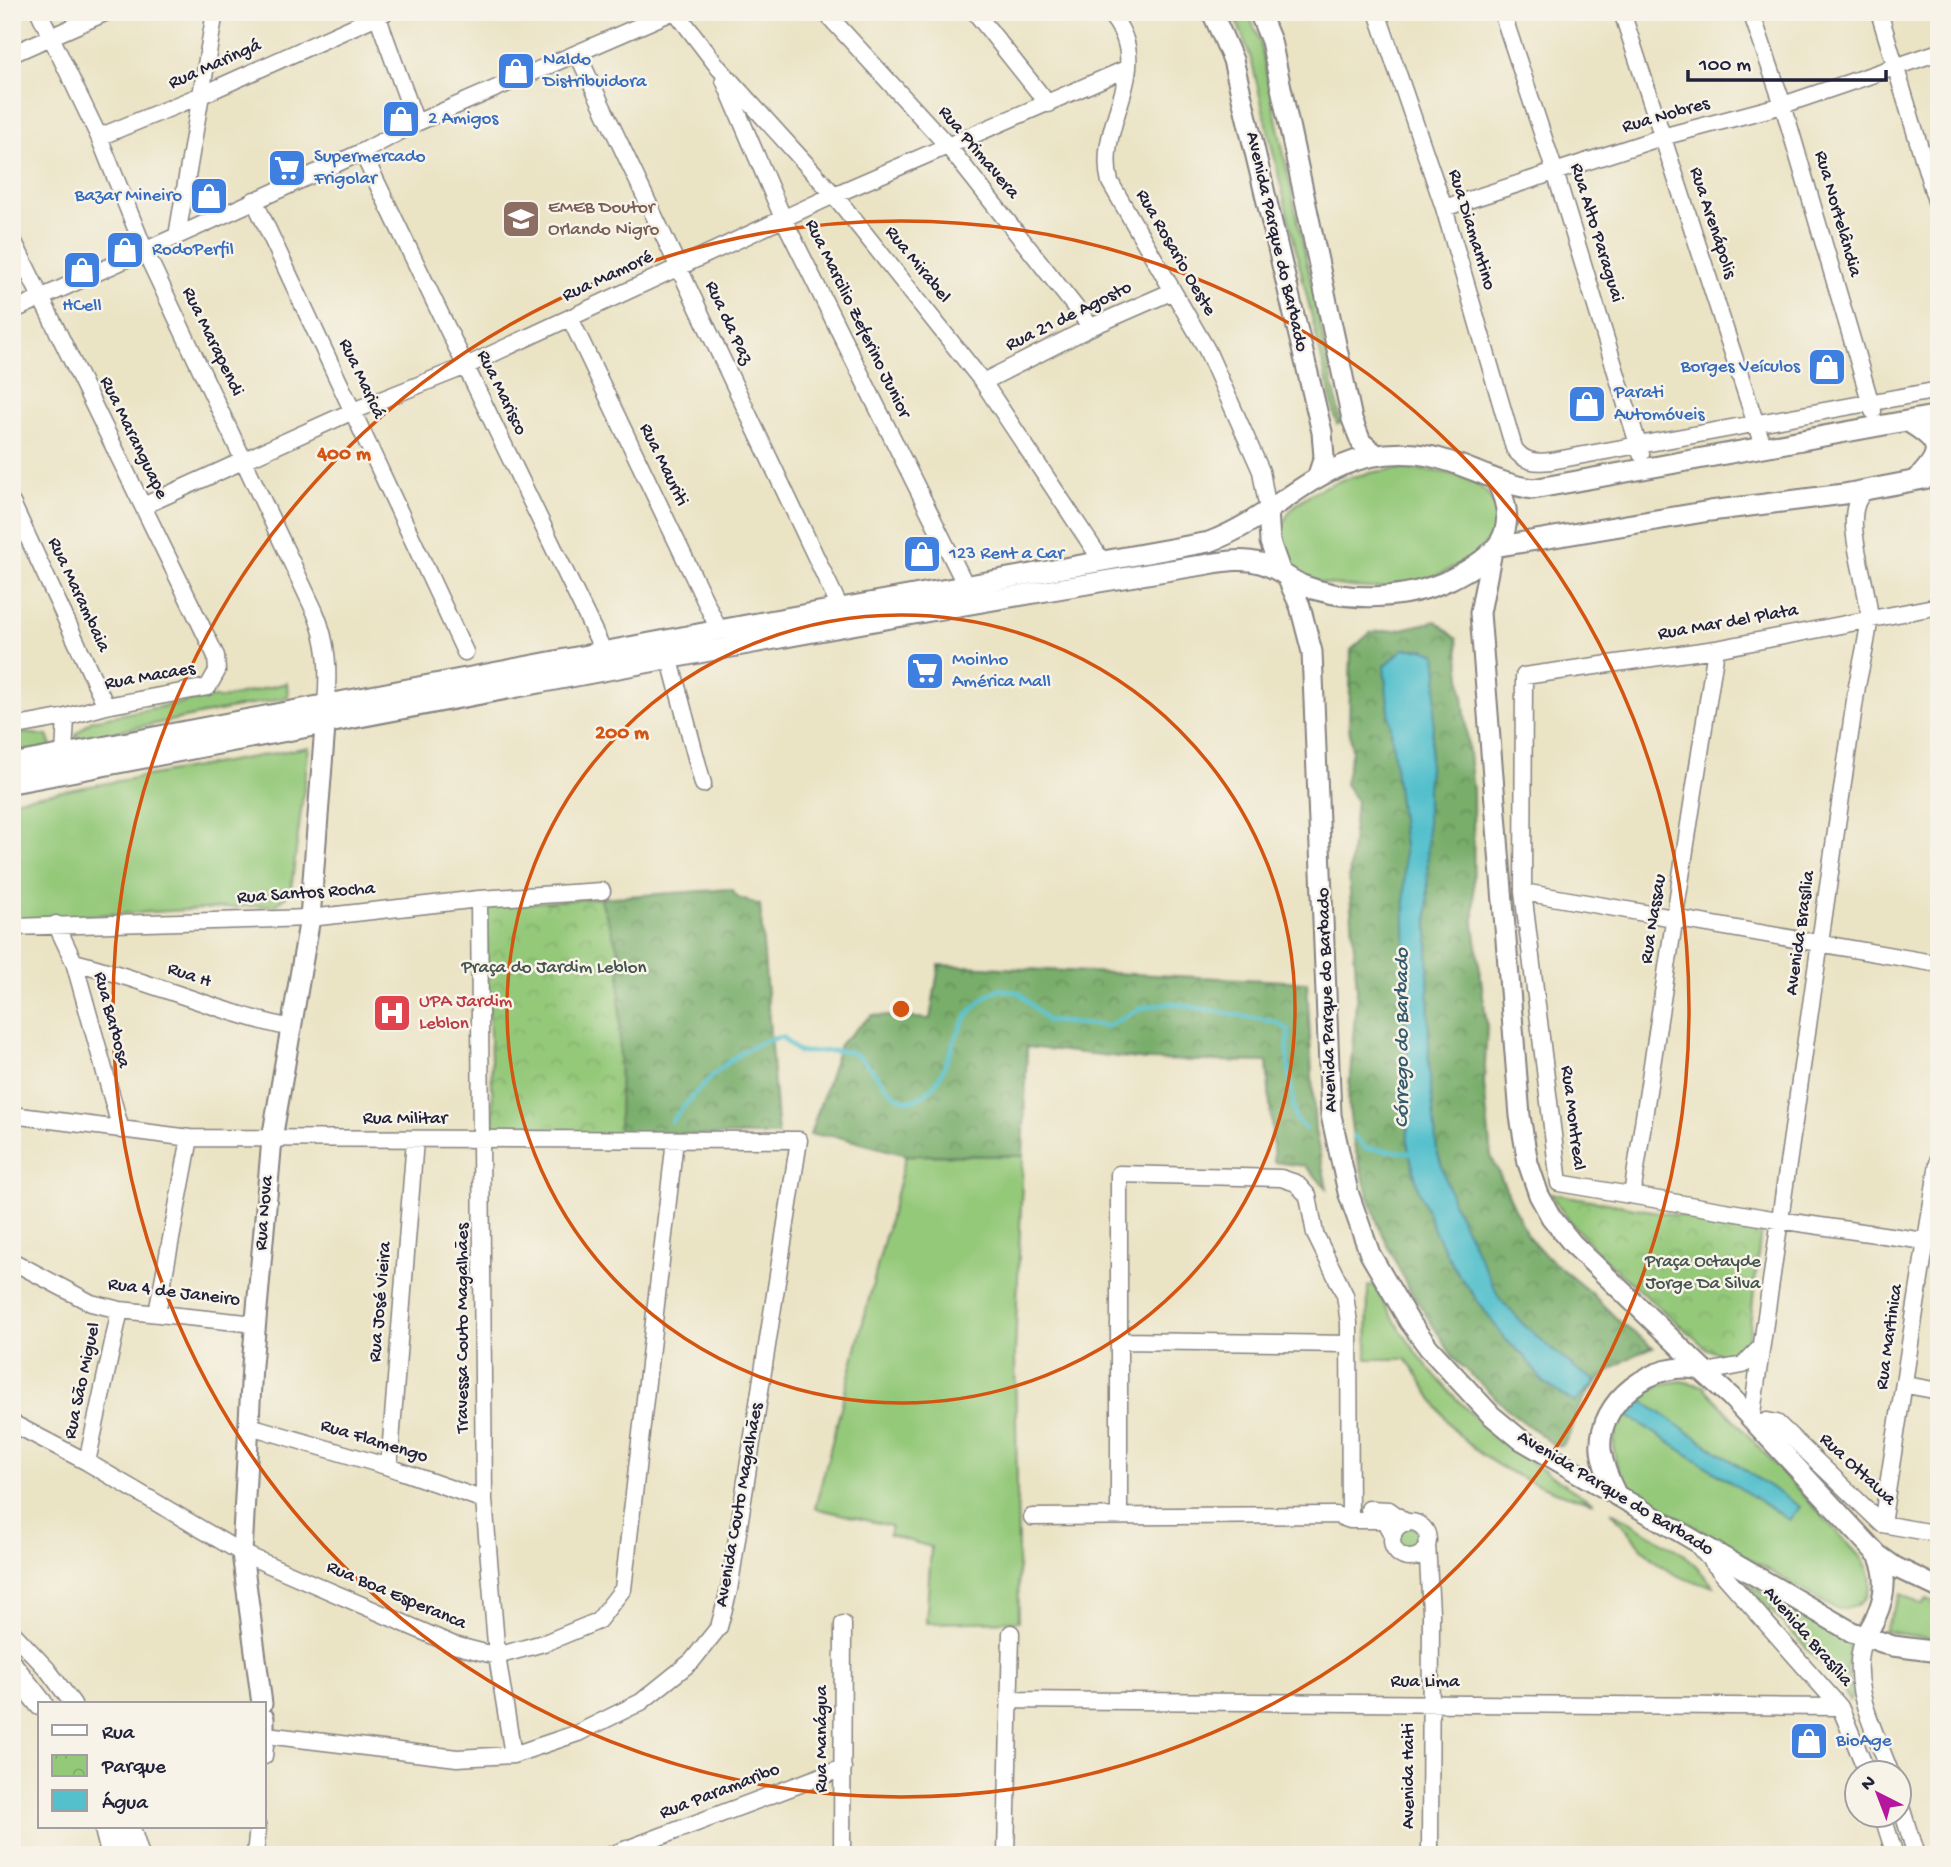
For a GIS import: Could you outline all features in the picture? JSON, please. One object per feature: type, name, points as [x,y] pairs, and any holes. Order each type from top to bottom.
[{"type":"highway","points":[[12,1667],[39,1702]]},
{"type":"highway","points":[[106,1828],[113,1855]]},
{"type":"highway","points":[[128,1828],[137,1855]]},
{"type":"main road","name":"Avenida Parque do Barbado","points":[[1212,12],[1233,60],[1322,432],[1324,457],[1318,475]]},
{"type":"main road","name":"Avenida Parque do Barbado","points":[[1259,12],[1271,41],[1352,419],[1361,442],[1377,455]]},
{"type":"main road","points":[[12,764],[719,630],[1209,542],[1229,534],[1318,475],[1377,455],[1415,454],[1450,460],[1477,469],[1496,480],[1533,489],[1939,415]]},
{"type":"main road","points":[[1908,422],[1928,434],[1935,444],[1936,453],[1932,463],[1917,479]]},
{"type":"main road","points":[[12,782],[1038,591],[1228,561],[1247,560],[1318,591],[1352,596],[1385,596],[1443,583],[1495,551],[1710,512],[1824,497],[1939,476]]},
{"type":"main road","points":[[1496,480],[1504,495],[1505,519],[1480,613],[1520,1116],[1528,1163],[1539,1195],[1551,1217],[1572,1243],[1754,1423],[1878,1555],[1895,1567],[1939,1588]]},
{"type":"main road","points":[[1268,510],[1270,542],[1283,574]]},
{"type":"main road","name":"Avenida Parque do Barbado","points":[[1283,574],[1311,640],[1318,748],[1331,1115],[1348,1192],[1359,1224],[1370,1254],[1402,1310],[1451,1374],[1491,1415],[1520,1439],[1864,1637],[1893,1646],[1939,1652]]},
{"type":"main road","name":"Rua Nova","points":[[262,1702],[242,1553],[256,1324],[272,1139],[310,918],[327,704]]},
{"type":"main road","points":[[1617,1496],[1601,1451],[1606,1420],[1627,1392],[1644,1378],[1665,1371],[1698,1370]]},
{"type":"main road","points":[[1864,1637],[1875,1618],[1885,1590],[1885,1576],[1878,1555]]},
{"type":"street","name":"Rua Marapendi","points":[[38,12],[99,137],[145,251],[316,612],[328,656],[327,704]]},
{"type":"street","points":[[12,54],[107,12]]},
{"type":"street","points":[[177,236],[204,94],[215,12]]},
{"type":"street","points":[[12,310],[362,152],[416,122],[674,12]]},
{"type":"street","name":"Rua Mirabel","points":[[674,12],[718,67],[834,195],[983,382],[1102,561]]},
{"type":"street","name":"Rua Primavera","points":[[825,12],[947,145],[1091,327]]},
{"type":"street","points":[[975,12],[1048,103]]},
{"type":"street","name":"Rua Rosario Oeste","points":[[1108,12],[1128,41],[1128,68],[1109,142],[1106,167],[1120,202],[1207,350],[1247,435],[1263,478],[1268,510]]},
{"type":"street","name":"Rua Diamantino","points":[[1377,12],[1444,208],[1514,448],[1524,459],[1542,463],[1640,446]]},
{"type":"street","name":"Rua Alto Paraguai","points":[[1502,12],[1555,172],[1640,446],[1644,468]]},
{"type":"street","name":"Rua Arenápolis","points":[[1622,12],[1763,446]]},
{"type":"street","name":"Rua Nortelândia","points":[[1751,12],[1783,105],[1879,428]]},
{"type":"street","points":[[1879,12],[1939,211]]},
{"type":"street","points":[[380,13],[416,122]]},
{"type":"street","name":"Rua Maringá","points":[[99,137],[204,94],[380,13]]},
{"type":"street","name":"Rua Nobres","points":[[1444,208],[1662,137],[1783,105],[1939,52]]},
{"type":"street","name":"Rua da Paz","points":[[577,54],[841,610]]},
{"type":"street","name":"Rua Marcilio Zeferino Junior","points":[[718,67],[783,218],[966,586]]},
{"type":"street","name":"Rua Mamoré","points":[[143,506],[244,458],[464,367],[834,195],[1128,68]]},
{"type":"street","name":"Rua Marisco","points":[[362,152],[604,652]]},
{"type":"street","name":"Rua Maricá","points":[[254,200],[465,652]]},
{"type":"street","name":"Rua Maranguape","points":[[12,238],[216,656]]},
{"type":"street","name":"Rua 21 de Agosto","points":[[983,382],[1091,327],[1173,291]]},
{"type":"street","name":"Rua Mauriti","points":[[570,318],[719,630]]},
{"type":"street","points":[[1640,446],[1939,390]]},
{"type":"street","name":"Avenida Brasília","points":[[1754,1423],[1778,1220],[1869,619],[1854,526],[1855,504],[1867,490]]},
{"type":"street","points":[[1824,497],[1841,505],[1854,526]]},
{"type":"street","name":"Rua Marambaia","points":[[12,503],[106,706]]},
{"type":"street","name":"Rua Mar del Plata","points":[[1524,676],[1716,649],[1939,606]]},
{"type":"street","name":"Rua Nassau","points":[[1632,1195],[1716,649]]},
{"type":"street","name":"Rua Macaes","points":[[12,727],[208,687],[217,671],[216,656]]},
{"type":"street","points":[[670,660],[703,784]]},
{"type":"street","name":"Rua Montreal","points":[[1524,676],[1522,892],[1559,1183],[1778,1220],[1932,1242]]},
{"type":"street","points":[[64,754],[66,717]]},
{"type":"street","name":"Rua Santos Rocha","points":[[12,927],[310,918],[480,899],[602,891]]},
{"type":"street","points":[[1522,892],[1939,964]]},
{"type":"street","name":"Travessa Couto Magalhães","points":[[480,899],[484,1141],[484,1500],[497,1656],[513,1755]]},
{"type":"street","name":"Rua Barbosa","points":[[56,924],[74,962],[121,1130]]},
{"type":"street","name":"Rua H","points":[[74,962],[130,976],[247,1018],[291,1027]]},
{"type":"street","name":"Rua Militar","points":[[12,1115],[190,1138],[799,1140]]},
{"type":"street","points":[[157,1313],[190,1138]]},
{"type":"street","name":"Rua José Vieira","points":[[389,1467],[415,1140]]},
{"type":"street","name":"Rua Boa Esperanca","points":[[12,1423],[87,1462],[242,1553],[454,1645],[497,1656],[547,1642],[598,1621],[624,1589],[676,1140]]},
{"type":"street","name":"Avenida Couto Magalhães","points":[[266,1729],[457,1758],[513,1755],[578,1733],[641,1702],[692,1661],[719,1627],[731,1576],[799,1140]]},
{"type":"street","name":"Rua Martinica","points":[[1882,1524],[1932,1242],[1939,1157]]},
{"type":"street","points":[[1119,1515],[1119,1174],[1281,1178],[1296,1183],[1308,1196],[1315,1234],[1345,1295],[1348,1344],[1345,1515]]},
{"type":"street","name":"Rua 4 de Janeiro","points":[[12,1261],[91,1303],[120,1310],[256,1324]]},
{"type":"street","name":"Rua São Miguel","points":[[87,1462],[120,1310]]},
{"type":"street","points":[[1119,1341],[1348,1344]]},
{"type":"street","points":[[1698,1370],[1743,1365],[1761,1348]]},
{"type":"street","points":[[1906,1385],[1939,1391]]},
{"type":"street","name":"Rua Ottawa","points":[[1754,1423],[1777,1423],[1882,1524],[1939,1534]]},
{"type":"street","name":"Rua Flamengo","points":[[250,1426],[389,1467],[484,1500]]},
{"type":"street","points":[[1032,1517],[1345,1515],[1389,1510],[1407,1523],[1423,1528],[1427,1544],[1422,1553],[1413,1558]]},
{"type":"street","points":[[1345,1515],[1384,1520],[1393,1536],[1395,1550],[1403,1557],[1413,1558],[1430,1571]]},
{"type":"street","points":[[1393,1536],[1398,1527],[1407,1523]]},
{"type":"street","name":"Avenida Brasília","points":[[1695,1542],[1840,1707],[1861,1758]]},
{"type":"street","name":"Avenida Haiti","points":[[1427,1544],[1430,1571],[1430,1855]]},
{"type":"street","name":"Rua Manágua","points":[[842,1855],[843,1624]]},
{"type":"street","points":[[12,1632],[47,1669],[72,1702]]},
{"type":"street","points":[[1006,1855],[1010,1633]]},
{"type":"street","name":"Avenida Brasília","points":[[1864,1637],[1857,1668],[1860,1686],[1885,1758]]},
{"type":"street","name":"Rua Lima","points":[[1009,1700],[1840,1707]]},
{"type":"street","name":"Rua Paramaribo","points":[[611,1855],[843,1768]]},
{"type":"street","points":[[255,1855],[258,1828]]},
{"type":"street","points":[[1886,1828],[1895,1855]]},
{"type":"street","points":[[1908,1828],[1916,1855]]},
{"type":"green space","points":[[1233,12],[1248,12],[1260,42],[1341,423],[1337,424],[1251,58]]},
{"type":"green space","points":[[1397,469],[1450,474],[1470,481],[1484,490],[1493,504],[1496,522],[1480,549],[1451,569],[1418,582],[1386,588],[1323,583],[1302,576],[1291,568],[1284,555],[1281,534],[1287,517],[1299,502],[1336,482]]},
{"type":"green space","points":[[1436,621],[1457,639],[1473,791],[1474,924],[1487,1026],[1484,1084],[1491,1156],[1527,1235],[1547,1257],[1592,1294],[1621,1323],[1653,1347],[1620,1364],[1600,1380],[1584,1399],[1562,1446],[1554,1445],[1512,1413],[1455,1360],[1405,1282],[1379,1227],[1354,1145],[1348,1101],[1357,990],[1349,879],[1356,800],[1345,784],[1352,750],[1349,726],[1351,650],[1371,632],[1397,630]]},
{"type":"green space","points":[[287,683],[288,697],[75,740],[77,733],[92,720],[206,698],[224,698]]},
{"type":"green space","points":[[26,733],[47,736],[52,748],[12,755],[12,735]]},
{"type":"green space","points":[[309,747],[291,891],[276,905],[12,920],[12,800]]},
{"type":"green space","points":[[731,889],[738,898],[760,905],[778,1135],[619,1135],[620,955],[600,898]]},
{"type":"green space","name":"Praça do Jardim Leblon","points":[[600,898],[620,955],[619,1135],[494,1136],[485,906]]},
{"type":"green space","points":[[939,965],[1307,982],[1315,1131],[1327,1188],[1305,1166],[1274,1162],[1267,1062],[1147,1060],[1027,1047],[1023,1156],[906,1155],[835,1136],[810,1135],[840,1044],[872,1015],[930,1019]]},
{"type":"green space","points":[[906,1155],[1023,1156],[1015,1352],[1019,1621],[926,1623],[931,1547],[889,1535],[891,1526],[815,1508]]},
{"type":"green space","name":"Praça Octayde Jorge Da Silva","points":[[1550,1193],[1761,1230],[1748,1343],[1743,1353],[1728,1358],[1707,1349],[1602,1256],[1565,1215]]},
{"type":"green space","points":[[1374,1285],[1417,1354],[1468,1410],[1527,1459],[1594,1503],[1517,1476],[1482,1455],[1452,1427],[1406,1359],[1367,1359],[1368,1286]]},
{"type":"green space","points":[[1681,1381],[1703,1386],[1863,1560],[1868,1569],[1870,1588],[1861,1602],[1854,1607],[1833,1608],[1629,1488],[1619,1470],[1614,1453],[1615,1435],[1621,1419],[1631,1405],[1645,1393],[1661,1385]]},
{"type":"green space","points":[[1611,1511],[1685,1555],[1714,1586],[1695,1582],[1666,1569],[1644,1550]]},
{"type":"green space","points":[[1410,1527],[1420,1531],[1424,1541],[1420,1551],[1410,1555],[1400,1551],[1396,1541],[1400,1531]]},
{"type":"green space","points":[[1743,1581],[1850,1643],[1847,1670],[1853,1697],[1850,1701],[1835,1678]]},
{"type":"green space","points":[[1901,1594],[1922,1605],[1927,1599],[1939,1604],[1939,1640],[1884,1631]]},
{"type":"water","points":[[1403,649],[1423,649],[1436,654],[1438,673],[1427,790],[1429,1068],[1437,1151],[1454,1205],[1500,1299],[1524,1325],[1577,1370],[1596,1381],[1575,1403],[1543,1382],[1524,1356],[1505,1339],[1454,1268],[1435,1232],[1418,1188],[1408,1147],[1404,848],[1384,667]]},
{"type":"water","points":[[1641,1400],[1800,1507],[1789,1520],[1627,1415]]},
{"type":"waterway","points":[[672,1121],[720,1069],[750,1048],[782,1037],[798,1052],[852,1053],[869,1066],[894,1094],[913,1100],[926,1093],[937,1081],[957,1034],[969,1014],[976,1005],[999,989],[1020,993],[1047,1021],[1108,1026],[1141,1008],[1170,1003],[1276,1022],[1289,1031],[1287,1052],[1295,1119],[1306,1129]]},
{"type":"waterway","points":[[1353,1136],[1365,1148],[1413,1153]]},
{"type":"place","name":"Naldo Distribuidora","points":[[516,71]]},
{"type":"place","name":"2 Amigos","points":[[401,119]]},
{"type":"place","name":"Supermercado Frigolar","points":[[287,168]]},
{"type":"place","name":"Bazar Mineiro","points":[[209,196]]},
{"type":"place","name":"EMEB Doutor Orlando Nigro","points":[[521,219]]},
{"type":"place","name":"RodoPerfil","points":[[125,250]]},
{"type":"place","name":"HCell","points":[[82,270]]},
{"type":"place","name":"Borges Veículos","points":[[1827,367]]},
{"type":"place","name":"Parati Automóveis","points":[[1587,404]]},
{"type":"place","name":"123 Rent a Car","points":[[922,554]]},
{"type":"place","name":"Moinho América Mall","points":[[925,671]]},
{"type":"place","name":"UPA Jardim Leblon","points":[[392,1013]]},
{"type":"place","name":"BioAge","points":[[1809,1741]]},
{"type":"water label","name":"Córrego do Barbado","points":[[1403,1038]]}]
